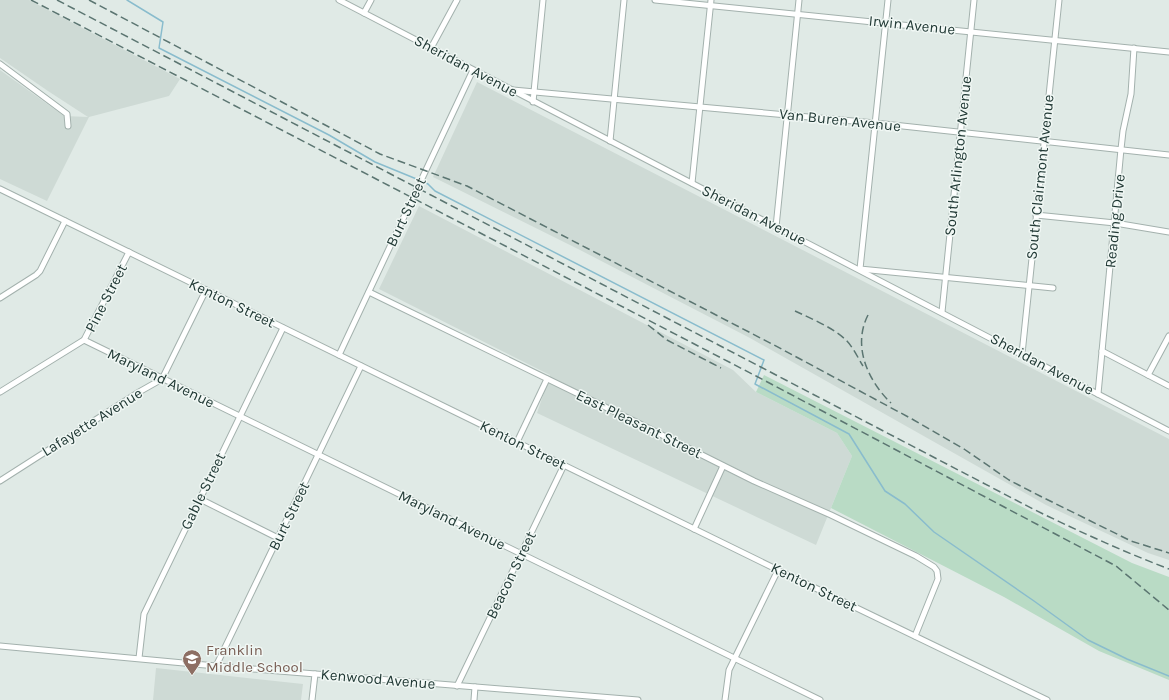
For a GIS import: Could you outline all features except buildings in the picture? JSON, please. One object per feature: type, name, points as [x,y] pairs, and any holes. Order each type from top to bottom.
[{"type":"street","name":"Sheridan Avenue","points":[[339,0],[533,102],[860,269],[1169,431]]},
{"type":"street","points":[[364,13],[371,0]]},
{"type":"street","points":[[430,48],[457,0]]},
{"type":"street","points":[[533,102],[543,0]]},
{"type":"street","points":[[610,141],[624,0]]},
{"type":"street","name":"Irwin Avenue","points":[[655,0],[710,3],[798,14],[1169,52]]},
{"type":"street","points":[[776,227],[799,0]]},
{"type":"street","points":[[888,0],[860,269],[1029,287],[1053,288]]},
{"type":"street","name":"South Arlington Avenue","points":[[942,312],[974,0]]},
{"type":"street","name":"South Clairmont Avenue","points":[[1022,354],[1059,0]]},
{"type":"street","points":[[692,184],[710,3]]},
{"type":"street","name":"Reading Drive","points":[[1098,394],[1121,149],[1131,94],[1134,48]]},
{"type":"street","points":[[0,64],[68,114],[68,126]]},
{"type":"street","name":"Burt Street","points":[[339,355],[473,70]]},
{"type":"street","name":"Van Buren Avenue","points":[[510,89],[960,132],[1169,155]]},
{"type":"street","name":"Kenton Street","points":[[0,189],[1047,700]]},
{"type":"street","points":[[1036,215],[1115,223],[1169,232]]},
{"type":"street","points":[[0,298],[40,271],[66,221]]},
{"type":"street","name":"Pine Street","points":[[0,392],[84,340],[129,252]]},
{"type":"street","points":[[162,379],[206,290]]},
{"type":"street","name":"East Pleasant Street","points":[[369,292],[642,425],[722,466],[928,562],[934,567],[938,574],[937,585],[915,636]]},
{"type":"street","name":"Gable Street","points":[[139,658],[144,614],[283,328]]},
{"type":"street","points":[[1148,376],[1169,336]]},
{"type":"street","name":"Maryland Avenue","points":[[84,340],[820,700]]},
{"type":"street","points":[[1102,351],[1169,386]]},
{"type":"street","name":"Burt Street","points":[[216,666],[361,366]]},
{"type":"street","name":"Lafayette Avenue","points":[[0,481],[139,392],[162,379]]},
{"type":"street","points":[[517,442],[547,379]]},
{"type":"street","name":"Beacon Street","points":[[458,686],[564,465]]},
{"type":"street","points":[[694,529],[722,466]]},
{"type":"street","points":[[200,499],[278,538]]},
{"type":"street","points":[[725,700],[727,677],[778,570]]},
{"type":"street","name":"Kenwood Avenue","points":[[0,646],[216,666],[636,700]]},
{"type":"street","points":[[312,700],[315,674]]},
{"type":"street","points":[[474,700],[475,687]]},
{"type":"shaded area","points":[[0,0],[29,0],[180,79],[169,96],[89,117],[47,201],[0,179],[0,70],[64,116],[88,117],[0,58]]},
{"type":"shaded area","points":[[477,82],[1169,439],[1169,560],[1148,553],[1046,505],[750,338],[580,250],[433,177]]},
{"type":"shaded area","points":[[419,206],[733,370],[756,392],[837,433],[852,456],[816,545],[537,413],[550,375],[379,289]]},
{"type":"shaded area","name":"Franklin Middle School","points":[[156,668],[303,684],[301,700],[153,700]]},
{"type":"green space","points":[[764,375],[1132,563],[1169,577],[1169,680],[1099,651],[1004,597],[831,508],[852,456],[837,433],[756,392]]},
{"type":"waterway","points":[[127,0],[163,22],[159,48],[329,135],[375,162],[419,180]]},
{"type":"waterway","points":[[422,181],[428,184],[435,191],[764,360],[755,384],[849,434],[885,491],[905,504],[934,532],[1088,640],[1127,659],[1169,676]]},
{"type":"railway","points":[[31,0],[756,376],[1116,566],[1169,610]]},
{"type":"railway","points":[[57,0],[1033,509],[1100,540],[1169,569]]},
{"type":"railway","points":[[89,0],[380,154],[467,186],[774,345],[912,419],[964,449],[1009,480],[1040,496],[1131,541],[1169,553]]},
{"type":"railway","points":[[795,311],[822,324],[840,335],[851,346],[863,366]]},
{"type":"railway","points":[[868,315],[863,327],[862,351],[869,374],[875,384],[891,403]]},
{"type":"railway","points":[[648,325],[667,340],[721,368]]},
{"type":"place","name":"Franklin Middle School","points":[[192,676]]}]
